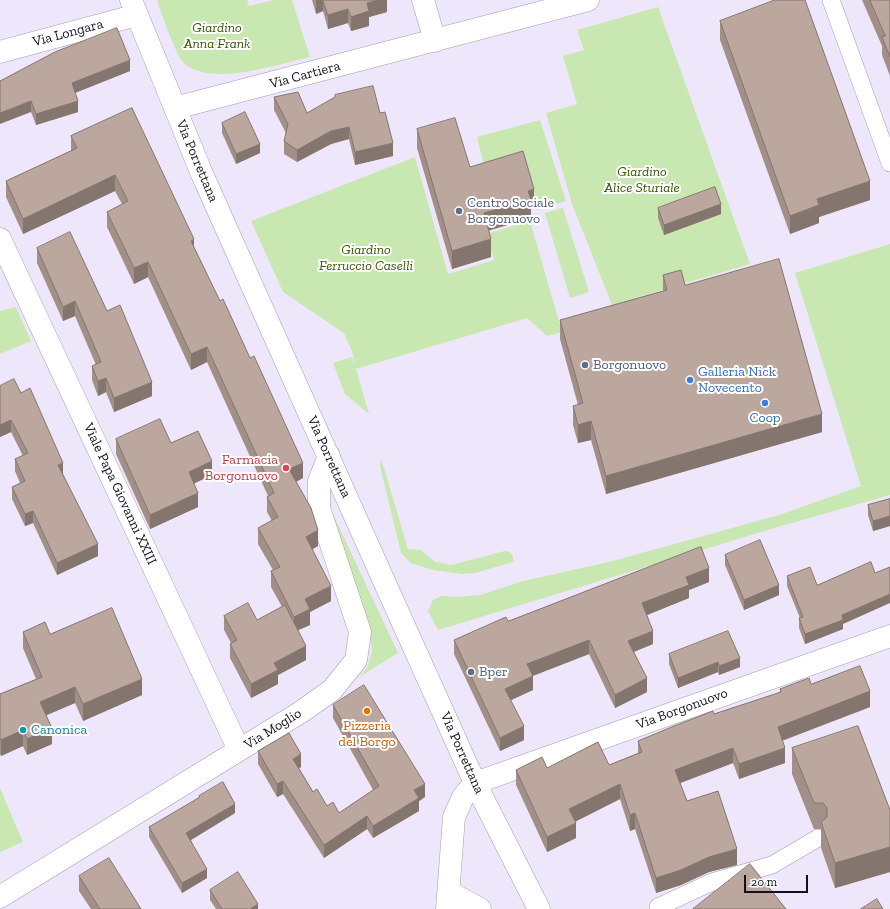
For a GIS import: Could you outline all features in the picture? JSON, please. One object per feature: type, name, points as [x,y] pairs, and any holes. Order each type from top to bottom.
[{"type":"street","points":[[423,0],[435,41]]},
{"type":"street","name":"Via Cartiera","points":[[175,108],[588,0]]},
{"type":"street","points":[[831,0],[890,163]]},
{"type":"street","name":"Via Longara","points":[[0,52],[134,7]]},
{"type":"street","name":"Via Porrettana","points":[[134,7],[202,174],[475,783],[539,909]]},
{"type":"street","name":"Viale Papa Giovanni XXIII","points":[[0,239],[240,750]]},
{"type":"street","name":"Via Moglio","points":[[0,897],[301,712],[332,690],[356,660],[360,632],[319,508],[319,481],[329,456]]},
{"type":"street","name":"Via Borgonuovo","points":[[475,783],[890,636]]},
{"type":"street","points":[[475,783],[463,797],[454,817],[448,900],[480,909]]},
{"type":"street","points":[[658,907],[712,882],[772,865],[818,838]]},
{"type":"green space","name":"Giardino Anna Frank","points":[[157,0],[247,0],[249,6],[274,0],[292,0],[310,57],[246,72],[212,74],[197,71],[185,64],[177,52]]},
{"type":"green space","name":"Giardino Alice Sturiale","points":[[658,7],[750,264],[612,305],[572,204],[546,113],[577,104],[563,56],[584,50],[577,30]]},
{"type":"green space","points":[[540,120],[566,201],[537,210],[525,168],[487,179],[477,137]]},
{"type":"green space","name":"Giardino Ferruccio Caselli","points":[[415,157],[448,274],[494,260],[486,234],[530,221],[562,332],[547,336],[527,318],[356,369],[369,414],[345,394],[333,363],[352,357],[355,365],[353,354],[344,333],[283,292],[251,221]]},
{"type":"green space","points":[[563,208],[589,292],[570,298],[545,213]]},
{"type":"green space","points":[[890,244],[890,495],[781,526],[438,630],[428,611],[433,600],[441,596],[459,597],[480,595],[523,581],[609,562],[779,515],[861,486],[795,273]]},
{"type":"green space","points":[[16,307],[31,341],[0,354],[0,311]]},
{"type":"green space","points":[[381,458],[408,549],[421,550],[435,562],[451,565],[505,551],[510,552],[513,556],[513,561],[516,561],[475,573],[462,574],[433,570],[411,563],[401,553],[380,466]]},
{"type":"green space","points":[[333,514],[398,653],[359,677],[367,668],[372,651],[369,625],[330,515]]},
{"type":"green space","points":[[0,788],[23,842],[0,852]]},
{"type":"building","points":[[323,0],[378,0],[367,3],[369,11],[351,17],[348,9],[328,15]]},
{"type":"building","points":[[775,0],[805,0],[870,181],[817,199],[819,205],[790,216],[720,21]]},
{"type":"building","points":[[870,0],[890,0],[890,57],[882,37],[885,36]]},
{"type":"building","points":[[117,28],[130,60],[72,83],[78,101],[36,114],[31,101],[0,113],[0,81],[55,52]]},
{"type":"building","points":[[373,86],[380,113],[385,112],[393,143],[355,152],[349,127],[331,131],[297,150],[284,141],[288,124],[274,97],[298,92],[307,113],[335,97],[335,95]]},
{"type":"building","points":[[132,108],[194,239],[191,241],[220,301],[223,299],[250,358],[254,356],[303,463],[289,469],[311,508],[318,530],[306,537],[331,586],[305,599],[310,609],[294,617],[271,571],[280,567],[258,528],[278,517],[267,497],[274,493],[207,347],[191,354],[148,262],[134,268],[107,212],[128,201],[115,175],[23,219],[6,181],[77,148],[71,136]]},
{"type":"building","points":[[245,112],[260,144],[236,154],[222,123]]},
{"type":"building","name":"Centro Sociale Borgonuovo","points":[[455,118],[470,167],[523,151],[534,189],[528,191],[531,200],[484,213],[491,239],[452,251],[417,129]]},
{"type":"building","points":[[715,187],[721,204],[664,225],[658,208]]},
{"type":"building","points":[[70,232],[107,311],[120,305],[152,382],[114,398],[106,378],[98,381],[92,366],[101,362],[75,301],[63,307],[37,248]]},
{"type":"building","name":"Galleria Nick Novecento","points":[[779,259],[822,414],[606,476],[591,421],[578,425],[573,406],[583,403],[560,320],[667,290],[663,275],[681,270],[685,285]]},
{"type":"building","points":[[14,379],[21,393],[30,388],[63,463],[58,465],[98,544],[57,563],[33,511],[25,514],[12,487],[25,481],[15,459],[28,453],[11,420],[0,425],[0,386]]},
{"type":"building","points":[[160,419],[171,443],[198,431],[212,461],[189,472],[198,493],[150,515],[116,439]]},
{"type":"building","points":[[890,499],[890,516],[873,521],[868,505]]},
{"type":"building","points":[[760,540],[779,585],[744,600],[725,555]]},
{"type":"building","points":[[701,547],[709,568],[686,577],[689,585],[642,603],[653,631],[628,641],[647,678],[615,695],[589,640],[527,664],[533,676],[505,689],[524,726],[500,738],[454,640],[506,617],[508,621]]},
{"type":"building","points":[[871,562],[875,573],[890,567],[890,594],[842,615],[843,620],[805,634],[799,618],[803,617],[787,576],[810,567],[817,585]]},
{"type":"building","points":[[248,603],[257,620],[285,605],[306,646],[274,663],[278,670],[251,684],[230,644],[237,640],[224,616]]},
{"type":"building","points":[[112,608],[142,679],[83,704],[75,687],[40,702],[52,728],[27,739],[23,730],[1,740],[0,694],[42,677],[23,632],[45,622],[50,634]]},
{"type":"building","points":[[728,631],[740,658],[719,666],[718,662],[678,678],[669,654]]},
{"type":"building","points":[[860,666],[870,691],[778,727],[785,748],[739,764],[733,748],[675,770],[687,801],[718,791],[737,849],[709,857],[681,870],[656,878],[635,813],[630,815],[620,784],[569,809],[576,823],[547,837],[516,770],[542,757],[547,768],[598,742],[609,765],[642,752],[638,741],[674,726],[713,711],[714,714],[781,692],[780,689],[809,678],[811,684]]},
{"type":"building","points":[[364,685],[425,784],[414,790],[419,798],[373,826],[367,816],[324,845],[283,781],[277,784],[258,751],[289,733],[301,754],[293,759],[313,792],[317,789],[327,806],[333,802],[339,813],[379,786],[333,705]]},
{"type":"building","points":[[858,726],[890,810],[890,847],[835,863],[821,822],[827,817],[827,808],[823,803],[814,803],[792,748]]},
{"type":"building","points":[[223,782],[235,804],[186,833],[207,869],[182,883],[149,827]]},
{"type":"building","points":[[109,858],[141,909],[100,909],[79,876]]},
{"type":"building","points":[[750,864],[786,909],[693,909]]},
{"type":"building","points":[[238,872],[258,904],[250,909],[222,909],[210,890]]},
{"type":"building","points":[[877,899],[883,909],[861,909]]},
{"type":"place","name":"Centro Sociale Borgonuovo","points":[[459,211]]},
{"type":"place","name":"Borgonuovo","points":[[585,365]]},
{"type":"place","name":"Galleria Nick Novecento","points":[[690,380]]},
{"type":"place","name":"Coop","points":[[765,403]]},
{"type":"place","name":"Farmacia Borgonuovo","points":[[286,468]]},
{"type":"place","name":"Bper","points":[[471,672]]},
{"type":"place","name":"Pizzeria del Borgo","points":[[367,711]]},
{"type":"place","name":"Canonica","points":[[23,730]]}]
